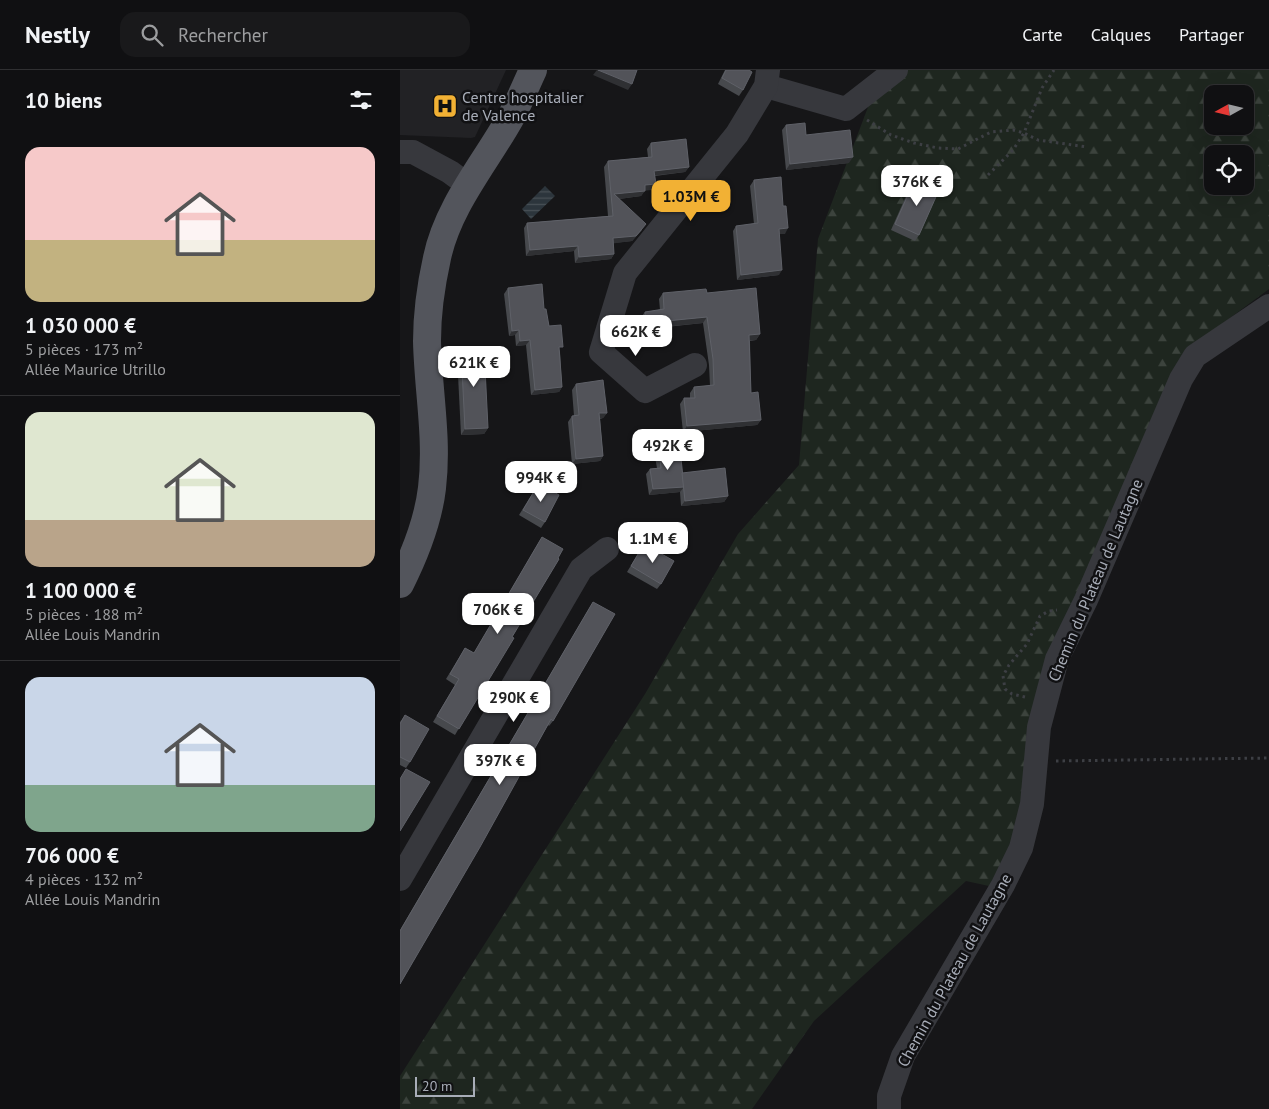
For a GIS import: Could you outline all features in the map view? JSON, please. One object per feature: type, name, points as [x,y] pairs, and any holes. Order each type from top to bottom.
[{"type":"main road","points":[[400,584],[413,558],[426,520],[432,488],[434,444],[427,340],[429,301],[437,256],[451,217],[512,115],[533,70]]},
{"type":"street","points":[[695,365],[646,391],[600,352],[625,273],[737,134],[767,78],[846,109],[896,70]]},
{"type":"street","points":[[400,152],[412,152],[450,172],[469,186]]},
{"type":"street","name":"Chemin du Plateau de Lautagne","points":[[889,1109],[889,1096],[903,1056],[1002,885],[1021,848],[1032,804],[1039,727],[1057,660],[1086,600],[1181,379],[1195,356],[1269,306]]},
{"type":"street","points":[[400,879],[581,569],[607,549]]},
{"type":"path","points":[[988,175],[1013,150],[1024,133],[1042,88],[1054,70]]},
{"type":"path","points":[[846,109],[891,135],[914,144],[938,148],[958,149],[991,132],[1013,130],[1038,140],[1087,147]]},
{"type":"path","points":[[1048,693],[1023,697],[1012,694],[1005,689],[1003,676],[1009,665],[1026,644],[1040,616],[1049,611],[1056,610],[1062,613],[1070,612],[1086,600]]},
{"type":"path","points":[[1035,761],[1269,758]]},
{"type":"shaded area","name":"Centre hospitalier de Valence","points":[[400,70],[506,70],[475,137],[471,138],[400,135]]},
{"type":"shaded area","points":[[545,186],[555,196],[531,219],[522,209]]},
{"type":"green space","points":[[897,70],[1269,70],[1269,289],[1207,335],[1042,676],[1020,818],[1006,859],[989,886],[966,881],[814,1021],[752,1109],[400,1109],[400,1076],[645,694],[738,534],[799,465],[818,239],[876,86]]},
{"type":"building","points":[[598,70],[637,70],[632,84]]},
{"type":"building","points":[[726,70],[749,70],[752,72],[743,90],[722,78]]},
{"type":"building","points":[[805,123],[806,135],[850,130],[853,157],[790,164],[786,125]]},
{"type":"building","points":[[686,139],[689,167],[654,171],[656,184],[645,185],[645,191],[614,194],[646,224],[636,236],[613,238],[614,254],[579,257],[578,246],[530,250],[527,223],[613,216],[608,161],[652,157],[651,143]]},
{"type":"building","points":[[781,177],[783,206],[786,206],[788,228],[779,229],[782,270],[741,275],[736,226],[758,223],[754,180]]},
{"type":"building","points":[[915,179],[939,190],[919,235],[895,224]]},
{"type":"building","points":[[542,284],[544,309],[546,309],[549,326],[561,325],[563,347],[559,347],[562,387],[535,390],[530,340],[520,341],[519,330],[512,331],[508,288]]},
{"type":"building","points":[[756,288],[760,334],[749,335],[751,393],[758,392],[761,420],[687,426],[684,398],[695,398],[694,387],[714,385],[713,359],[707,317],[666,321],[667,336],[648,339],[645,312],[664,309],[663,293],[706,289],[707,293]]},
{"type":"building","points":[[484,348],[488,428],[465,429],[461,349]]},
{"type":"building","points":[[603,380],[607,413],[599,413],[603,456],[576,459],[572,416],[579,415],[576,384]]},
{"type":"building","points":[[680,449],[684,487],[653,489],[650,469],[661,468],[659,451]]},
{"type":"building","points":[[725,468],[728,496],[685,501],[682,473]]},
{"type":"building","points":[[539,483],[559,495],[545,522],[523,510]]},
{"type":"building","points":[[542,537],[563,549],[559,559],[459,729],[437,716],[459,679],[450,674],[465,648],[474,653]]},
{"type":"building","points":[[644,544],[674,561],[661,584],[631,566]]},
{"type":"building","points":[[593,602],[615,614],[553,721],[551,719],[480,847],[400,984],[400,931]]},
{"type":"building","points":[[405,715],[429,729],[410,762],[400,757],[400,724]]},
{"type":"building","points":[[406,769],[430,782],[400,831],[400,779]]},
{"type":"place","name":"Centre hospitalier de Valence","points":[[445,106]]}]
